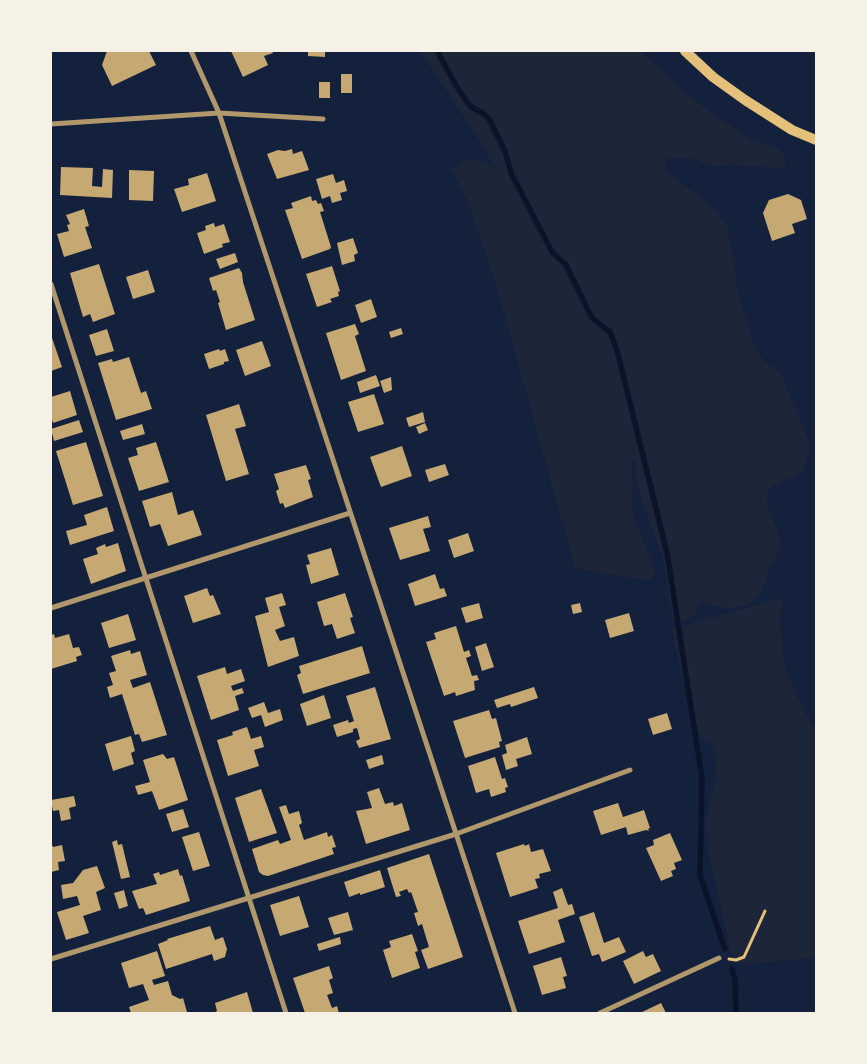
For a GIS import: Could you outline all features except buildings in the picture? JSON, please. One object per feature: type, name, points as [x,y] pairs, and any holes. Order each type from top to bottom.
[{"type":"main road","points":[[685,51],[713,77],[745,100],[792,130],[816,140]]},
{"type":"street","points":[[191,51],[219,113],[515,1013]]},
{"type":"street","points":[[51,124],[219,113],[323,119]]},
{"type":"street","points":[[51,284],[286,1013]]},
{"type":"street","points":[[51,608],[350,513]]},
{"type":"street","points":[[51,959],[456,834],[630,770]]},
{"type":"street","points":[[600,1013],[719,958]]},
{"type":"path","points":[[719,958],[736,960],[744,957],[765,911]]},
{"type":"shaded area","points":[[420,51],[639,51],[665,73],[681,90],[708,110],[749,139],[776,148],[783,154],[785,164],[783,168],[734,165],[713,166],[690,158],[668,158],[665,164],[668,172],[716,210],[728,229],[739,295],[753,343],[763,360],[781,374],[808,439],[810,451],[803,472],[772,486],[767,492],[767,505],[778,532],[781,547],[768,571],[761,594],[750,603],[730,609],[708,605],[701,600],[694,616],[673,623],[664,561],[635,476],[637,461],[632,460],[633,516],[656,572],[649,581],[575,568],[496,284],[468,202],[451,168],[464,161],[476,159],[496,168]]},
{"type":"shaded area","points":[[782,598],[780,621],[784,664],[803,708],[816,731],[816,957],[749,964],[734,963],[708,851],[706,822],[715,780],[716,751],[714,745],[701,737],[691,718],[672,629]]},
{"type":"waterway","points":[[437,51],[470,106],[489,119],[505,151],[511,173],[552,252],[566,265],[592,318],[610,332],[617,350],[667,553],[702,778],[700,875],[725,949]]},
{"type":"waterway","points":[[732,969],[735,980],[736,1013]]}]
